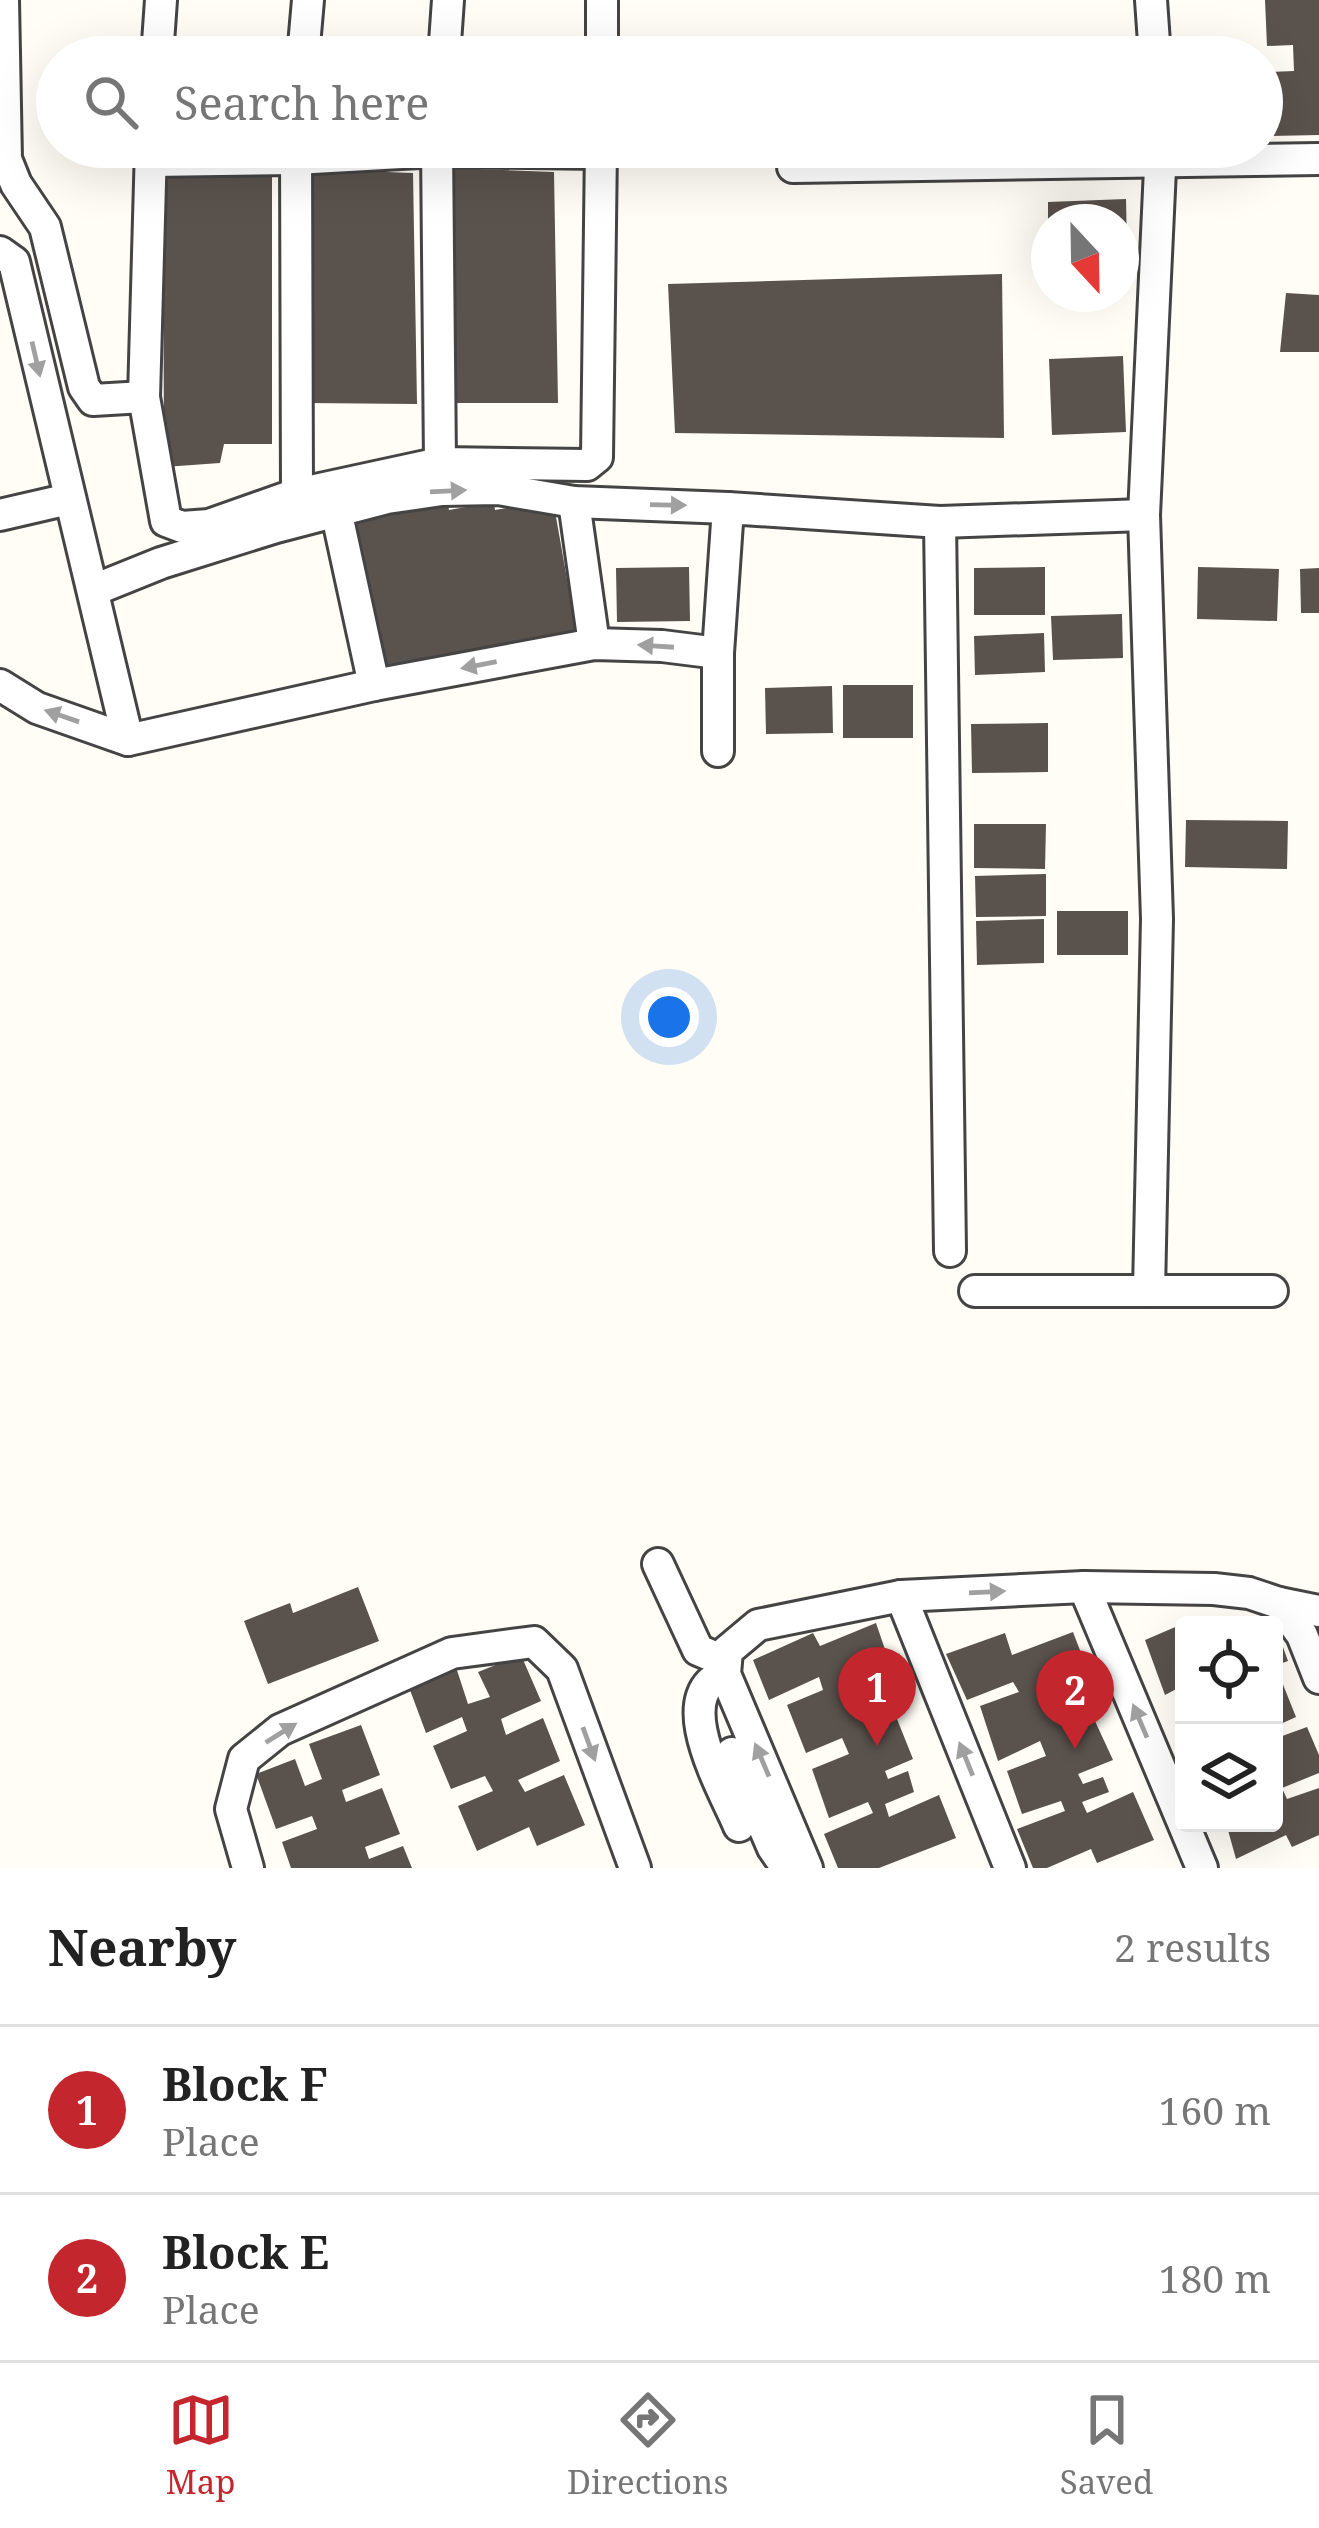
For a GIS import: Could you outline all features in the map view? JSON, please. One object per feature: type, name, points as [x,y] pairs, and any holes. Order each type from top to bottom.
[{"type":"street","points":[[3,0],[6,160],[45,227],[84,387],[93,400],[144,397]]},
{"type":"street","points":[[158,36],[161,0]]},
{"type":"street","points":[[305,36],[308,0]]},
{"type":"street","points":[[445,36],[448,0]]},
{"type":"street","points":[[602,0],[602,36]]},
{"type":"street","points":[[1151,0],[1154,36]]},
{"type":"street","points":[[1283,158],[1319,159]]},
{"type":"street","points":[[151,168],[144,397],[166,521],[182,527],[209,525],[297,494],[440,463],[587,465],[597,457],[601,168]]},
{"type":"street","points":[[295,168],[297,494]]},
{"type":"street","points":[[437,168],[440,463]]},
{"type":"street","points":[[1150,1291],[1157,920],[1144,515],[1161,168]]},
{"type":"street","points":[[0,252],[14,262],[128,740]]},
{"type":"street","points":[[94,590],[214,545],[336,510],[442,490],[498,489],[574,502],[940,522],[1144,515]]},
{"type":"street","points":[[0,515],[69,499]]},
{"type":"street","points":[[574,502],[594,644]]},
{"type":"street","points":[[718,751],[718,653],[728,508]]},
{"type":"street","points":[[336,510],[374,685]]},
{"type":"street","points":[[940,522],[950,1251]]},
{"type":"street","points":[[0,685],[37,708],[128,740],[374,685],[594,644],[718,653]]},
{"type":"street","points":[[975,1291],[1272,1291]]},
{"type":"street","points":[[658,1564],[698,1650],[725,1668]]},
{"type":"street","points":[[807,1868],[725,1668],[727,1651],[758,1625],[901,1596],[1084,1587],[1214,1589],[1319,1611]]},
{"type":"street","points":[[1084,1587],[1202,1868]]},
{"type":"street","points":[[901,1596],[1010,1868]]},
{"type":"street","points":[[1279,1603],[1302,1635],[1319,1678]]},
{"type":"street","points":[[248,1868],[231,1809],[244,1759],[280,1730],[452,1653],[534,1642],[562,1669],[635,1868]]},
{"type":"street","points":[[725,1668],[700,1697],[700,1727],[739,1826]]},
{"type":"street","points":[[732,1753],[773,1848],[787,1868]]},
{"type":"building","points":[[1265,0],[1319,0],[1319,135],[1283,136],[1283,71],[1294,71],[1293,45],[1283,45],[1283,36],[1267,36]]},
{"type":"building","points":[[450,168],[554,172],[558,403],[448,403]]},
{"type":"building","points":[[309,169],[413,173],[417,404],[307,403]]},
{"type":"building","points":[[272,172],[272,444],[224,444],[220,463],[164,467],[163,174]]},
{"type":"building","points":[[1126,199],[1126,204],[1048,204]]},
{"type":"building","points":[[1002,274],[1004,438],[675,433],[668,284]]},
{"type":"building","points":[[1286,293],[1319,295],[1319,352],[1280,352]]},
{"type":"building","points":[[1123,356],[1126,432],[1052,435],[1049,359]]},
{"type":"building","points":[[553,500],[578,641],[379,676],[351,515],[448,503],[449,510],[494,502],[495,510]]},
{"type":"building","points":[[689,567],[690,621],[617,622],[616,568]]},
{"type":"building","points":[[1045,567],[1045,615],[974,615],[974,568]]},
{"type":"building","points":[[1198,567],[1279,569],[1277,621],[1197,619]]},
{"type":"building","points":[[1319,568],[1319,613],[1301,613],[1300,569]]},
{"type":"building","points":[[1122,614],[1123,658],[1053,660],[1051,616]]},
{"type":"building","points":[[1044,633],[1045,672],[975,675],[974,636]]},
{"type":"building","points":[[843,685],[913,685],[913,738],[843,738]]},
{"type":"building","points":[[832,686],[833,733],[766,734],[765,688]]},
{"type":"building","points":[[1048,723],[1048,772],[972,773],[971,724]]},
{"type":"building","points":[[1186,820],[1288,821],[1287,869],[1185,867]]},
{"type":"building","points":[[974,824],[1046,824],[1045,869],[974,868]]},
{"type":"building","points":[[1046,874],[1046,916],[976,917],[975,876]]},
{"type":"building","points":[[1057,911],[1128,911],[1128,955],[1057,955]]},
{"type":"building","points":[[1044,919],[1044,963],[977,965],[976,921]]},
{"type":"building","points":[[358,1587],[379,1641],[268,1684],[244,1621],[290,1603],[293,1613]]},
{"type":"building","points":[[876,1623],[890,1664],[850,1680],[864,1715],[891,1704],[913,1759],[885,1771],[888,1779],[908,1771],[914,1792],[885,1804],[889,1817],[939,1795],[956,1838],[879,1868],[838,1868],[824,1834],[873,1813],[868,1802],[829,1818],[812,1769],[849,1754],[842,1738],[806,1753],[787,1705],[823,1690],[819,1677],[769,1700],[753,1660],[813,1633],[820,1646]]},
{"type":"building","points":[[1175,1627],[1175,1690],[1165,1695],[1145,1640]]},
{"type":"building","points":[[1073,1632],[1086,1666],[1046,1682],[1061,1717],[1088,1706],[1113,1760],[1078,1774],[1083,1784],[1103,1777],[1109,1792],[1082,1802],[1087,1813],[1133,1792],[1154,1840],[1097,1863],[1091,1849],[1047,1868],[1033,1868],[1017,1829],[1065,1811],[1061,1801],[1022,1814],[1007,1771],[1046,1756],[1040,1741],[998,1761],[980,1706],[1019,1692],[1013,1682],[967,1700],[946,1654],[1005,1633],[1012,1655]]},
{"type":"building","points":[[521,1655],[541,1701],[501,1719],[506,1735],[543,1718],[560,1761],[518,1780],[525,1792],[564,1775],[585,1825],[537,1846],[529,1827],[477,1851],[458,1806],[493,1791],[485,1776],[451,1789],[433,1746],[467,1731],[462,1717],[426,1733],[407,1682],[454,1661],[468,1704],[490,1697],[478,1672]]},
{"type":"building","points":[[1283,1684],[1296,1717],[1283,1723]]},
{"type":"building","points":[[361,1725],[380,1775],[342,1790],[346,1802],[382,1788],[400,1834],[365,1847],[369,1859],[403,1846],[412,1868],[291,1868],[282,1842],[317,1829],[312,1816],[276,1829],[256,1774],[295,1759],[305,1786],[322,1779],[309,1744]]},
{"type":"building","points":[[1307,1727],[1319,1755],[1319,1773],[1283,1788],[1283,1736]]},
{"type":"building","points":[[1319,1788],[1319,1835],[1292,1847],[1286,1835],[1236,1859],[1228,1832],[1283,1832],[1283,1790],[1287,1799]]},
{"type":"place","name":"Block F","points":[[877,1746]]},
{"type":"place","name":"Block E","points":[[1075,1749]]}]
